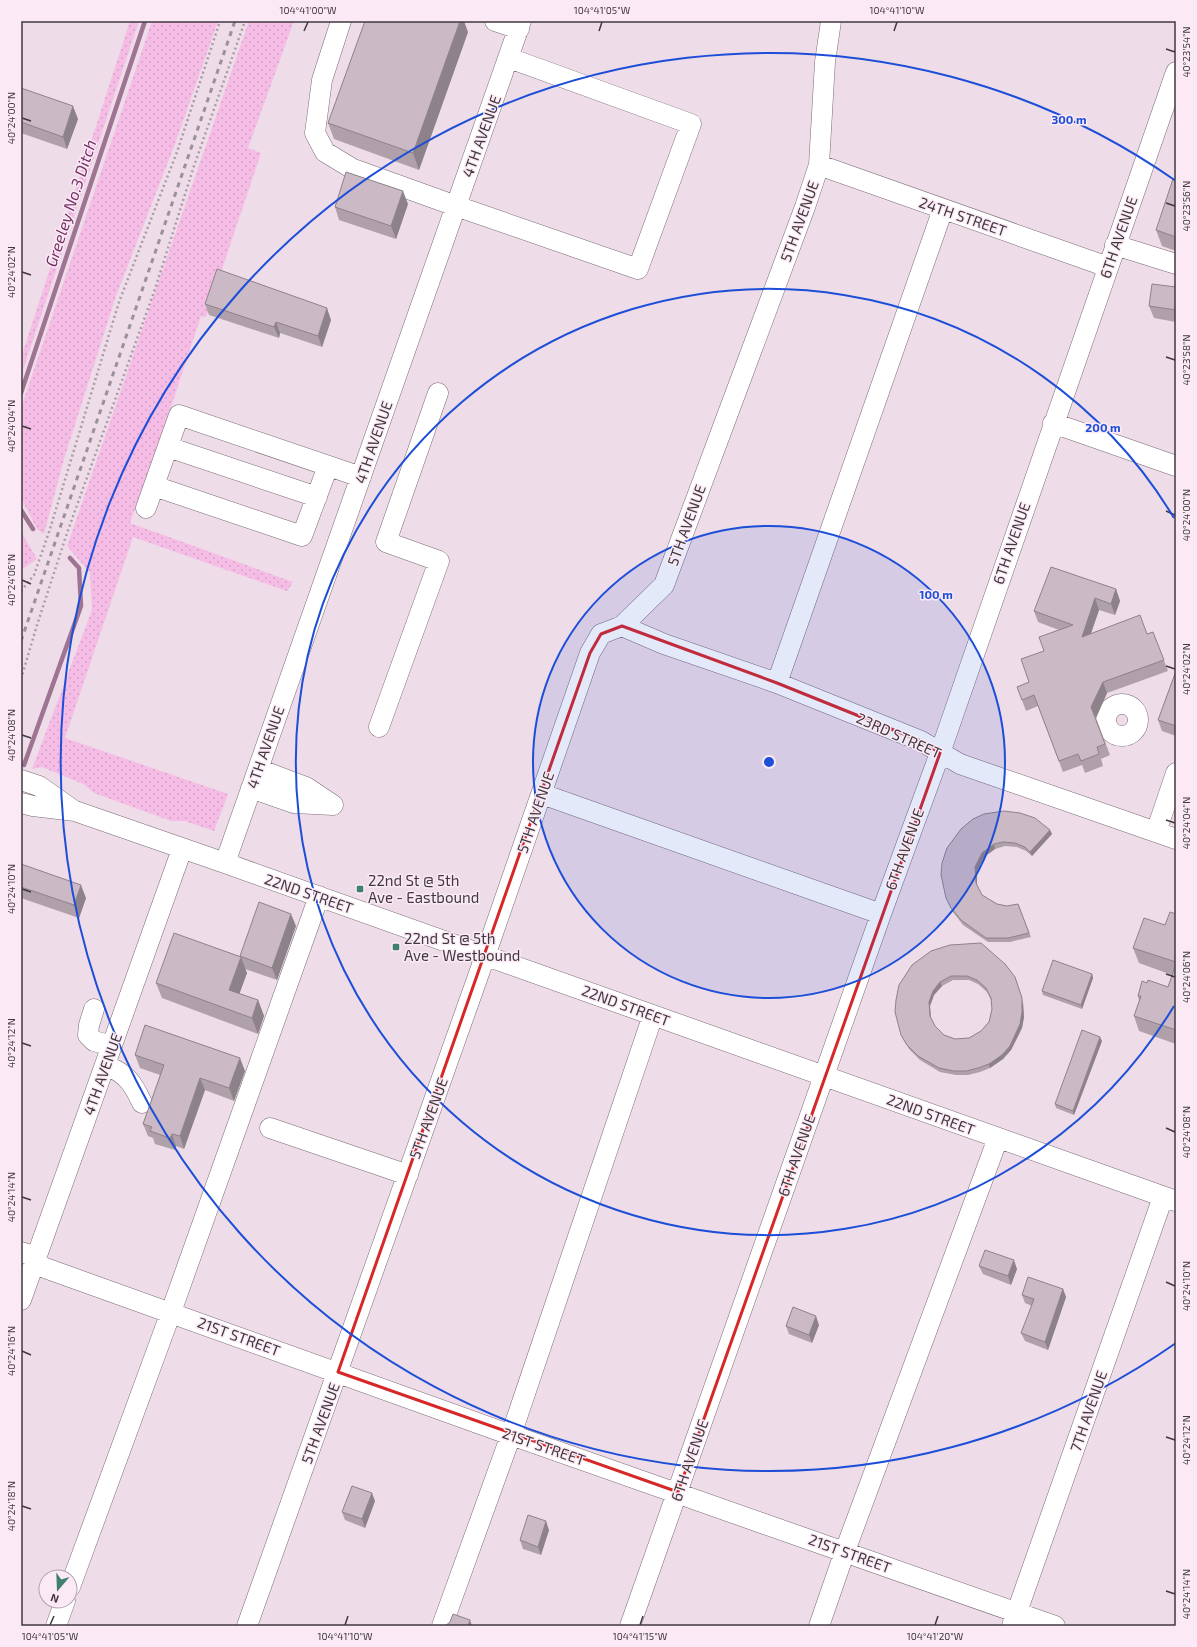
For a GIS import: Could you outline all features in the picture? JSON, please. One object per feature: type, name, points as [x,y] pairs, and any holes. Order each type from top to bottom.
[{"type":"street","points":[[341,21],[322,80],[315,133],[325,152],[353,169],[638,269],[691,124],[509,58]]},
{"type":"street","points":[[495,21],[520,25]]},
{"type":"street","name":"5TH AVENUE","points":[[247,1626],[486,955],[590,652],[601,634],[622,626],[664,585],[819,165],[825,62],[831,21]]},
{"type":"street","name":"4TH AVENUE","points":[[225,863],[520,25]]},
{"type":"street","name":"6TH AVENUE","points":[[630,1626],[881,914],[940,752],[1176,72]]},
{"type":"street","name":"24TH STREET","points":[[819,165],[1108,266]]},
{"type":"street","points":[[777,683],[943,209]]},
{"type":"street","points":[[1115,245],[1176,264]]},
{"type":"street","points":[[379,727],[439,561],[386,542],[438,393]]},
{"type":"street","points":[[146,508],[179,415],[361,477]]},
{"type":"street","points":[[1053,423],[1176,466]]},
{"type":"street","points":[[168,447],[317,497]]},
{"type":"street","points":[[154,486],[302,536],[328,466]]},
{"type":"street","name":"23RD STREET","points":[[622,626],[664,644],[777,683],[921,741],[960,764],[1176,839]]},
{"type":"street","points":[[251,788],[294,803],[332,805],[306,787],[258,768]]},
{"type":"street","points":[[1156,832],[1176,773]]},
{"type":"street","name":"22ND STREET","points":[[21,780],[39,786],[75,811]]},
{"type":"street","points":[[542,794],[881,914]]},
{"type":"street","name":"22ND STREET","points":[[21,803],[33,806],[75,811],[486,955],[1170,1199]]},
{"type":"street","name":"4TH AVENUE","points":[[21,1300],[30,1257],[109,1055],[182,848]]},
{"type":"street","points":[[77,1569],[171,1312],[319,896]]},
{"type":"street","points":[[94,1009],[89,1025],[88,1035],[109,1055],[116,1069],[128,1078],[135,1088],[142,1103]]},
{"type":"street","points":[[442,1626],[511,1435],[653,1015]]},
{"type":"street","points":[[270,1128],[408,1175]]},
{"type":"street","points":[[819,1626],[845,1551],[998,1138]]},
{"type":"street","name":"7TH AVENUE","points":[[1014,1619],[1170,1199]]},
{"type":"street","name":"21ST STREET","points":[[30,1257],[171,1312],[511,1435],[845,1551],[1014,1619],[1055,1626]]},
{"type":"street","points":[[56,1626],[62,1609]]},
{"type":"path","points":[[21,591],[34,575],[50,529],[119,302],[177,152],[220,21]]},
{"type":"path","points":[[21,679],[36,625],[66,533],[155,289],[194,166],[245,21]]},
{"type":"highlighted area","points":[[622,626],[777,683],[921,741],[940,753],[678,1492],[338,1372],[590,653],[601,634]]},
{"type":"shaded area","points":[[130,21],[139,21],[21,376],[21,358]]},
{"type":"shaded area","points":[[152,21],[218,21],[175,144],[116,296],[64,459],[44,534],[37,529],[21,498],[21,408]]},
{"type":"shaded area","points":[[249,21],[294,21],[248,148],[261,153],[206,317],[201,316],[130,523],[293,582],[287,591],[133,537],[65,738],[228,794],[214,831],[185,821],[171,821],[94,793],[83,784],[42,767],[32,769],[92,610],[90,573],[67,546]]},
{"type":"shaded area","points":[[21,531],[37,559],[21,570]]},
{"type":"building","points":[[365,21],[460,21],[413,153],[328,123]]},
{"type":"building","points":[[21,88],[73,106],[63,137],[21,122]]},
{"type":"building","points":[[346,172],[403,191],[391,226],[335,207]]},
{"type":"building","points":[[1173,179],[1176,180],[1176,237],[1156,230]]},
{"type":"building","points":[[217,269],[327,308],[318,336],[276,322],[274,327],[205,304]]},
{"type":"building","points":[[1152,284],[1176,287],[1176,310],[1149,306]]},
{"type":"building","points":[[1051,567],[1116,589],[1111,604],[1095,598],[1082,637],[1140,615],[1147,634],[1153,632],[1164,660],[1103,682],[1091,707],[1105,744],[1097,747],[1099,754],[1081,761],[1078,754],[1059,761],[1034,695],[1022,700],[1017,687],[1029,682],[1021,659],[1044,651],[1039,637],[1073,625],[1034,611]]},
{"type":"building","points":[[1176,671],[1176,726],[1158,720]]},
{"type":"building","points":[[1004,811],[1020,813],[1035,818],[1050,830],[1030,852],[1025,847],[1015,843],[1003,842],[994,844],[982,853],[975,867],[976,883],[982,895],[997,904],[1007,906],[1018,904],[1029,933],[1008,938],[986,938],[961,920],[951,908],[946,898],[941,875],[942,863],[947,848],[961,829],[973,819],[984,814]]},
{"type":"building","points":[[21,864],[81,885],[74,905],[21,887]]},
{"type":"building","points":[[259,902],[291,914],[272,968],[240,956]]},
{"type":"building","points":[[1170,912],[1176,914],[1176,962],[1133,948],[1144,918],[1165,925]]},
{"type":"building","points":[[174,933],[241,957],[229,990],[258,1000],[252,1018],[156,983]]},
{"type":"building","points":[[981,943],[1005,964],[1015,977],[1022,998],[1020,1024],[1010,1046],[1002,1055],[989,1064],[966,1071],[954,1071],[939,1068],[918,1056],[907,1045],[901,1035],[895,1012],[899,985],[912,965],[931,951],[950,945]],"holes":[[[951,976],[967,976],[977,980],[986,988],[991,998],[992,1009],[989,1022],[981,1031],[969,1038],[955,1039],[944,1035],[935,1026],[930,1016],[929,1002],[933,991],[940,982]]]},
{"type":"building","points":[[1053,960],[1092,974],[1081,1005],[1042,991]]},
{"type":"building","points":[[1176,964],[1176,1030],[1134,1016],[1141,996],[1138,996],[1142,981],[1147,983],[1148,980],[1168,987]]},
{"type":"building","points":[[145,1025],[240,1058],[229,1088],[200,1078],[180,1136],[172,1134],[170,1138],[150,1131],[152,1127],[143,1124],[164,1065],[135,1055]]},
{"type":"building","points":[[1082,1030],[1100,1037],[1073,1111],[1055,1104]]},
{"type":"building","points":[[985,1250],[1014,1260],[1008,1276],[979,1266]]},
{"type":"building","points":[[1028,1277],[1063,1289],[1045,1342],[1021,1333],[1034,1299],[1022,1295]]},
{"type":"building","points":[[793,1307],[816,1316],[809,1335],[786,1326]]},
{"type":"building","points":[[352,1486],[372,1493],[362,1519],[342,1512]]},
{"type":"building","points":[[528,1515],[546,1521],[538,1547],[520,1540]]},
{"type":"building","points":[[453,1614],[470,1620],[468,1626],[445,1626],[450,1622]]},
{"type":"waterway","name":"Greeley No.3 Ditch","points":[[21,393],[145,21]]},
{"type":"waterway","name":"Greeley No.3 Ditch","points":[[21,510],[33,529]]},
{"type":"waterway","points":[[24,765],[81,606],[79,568],[70,558]]},
{"type":"railway","points":[[21,641],[235,21]]},
{"type":"place","name":"22nd St @ 5th Ave - Eastbound","points":[[360,889]]},
{"type":"place","name":"22nd St @ 5th Ave - Westbound","points":[[396,947]]}]
